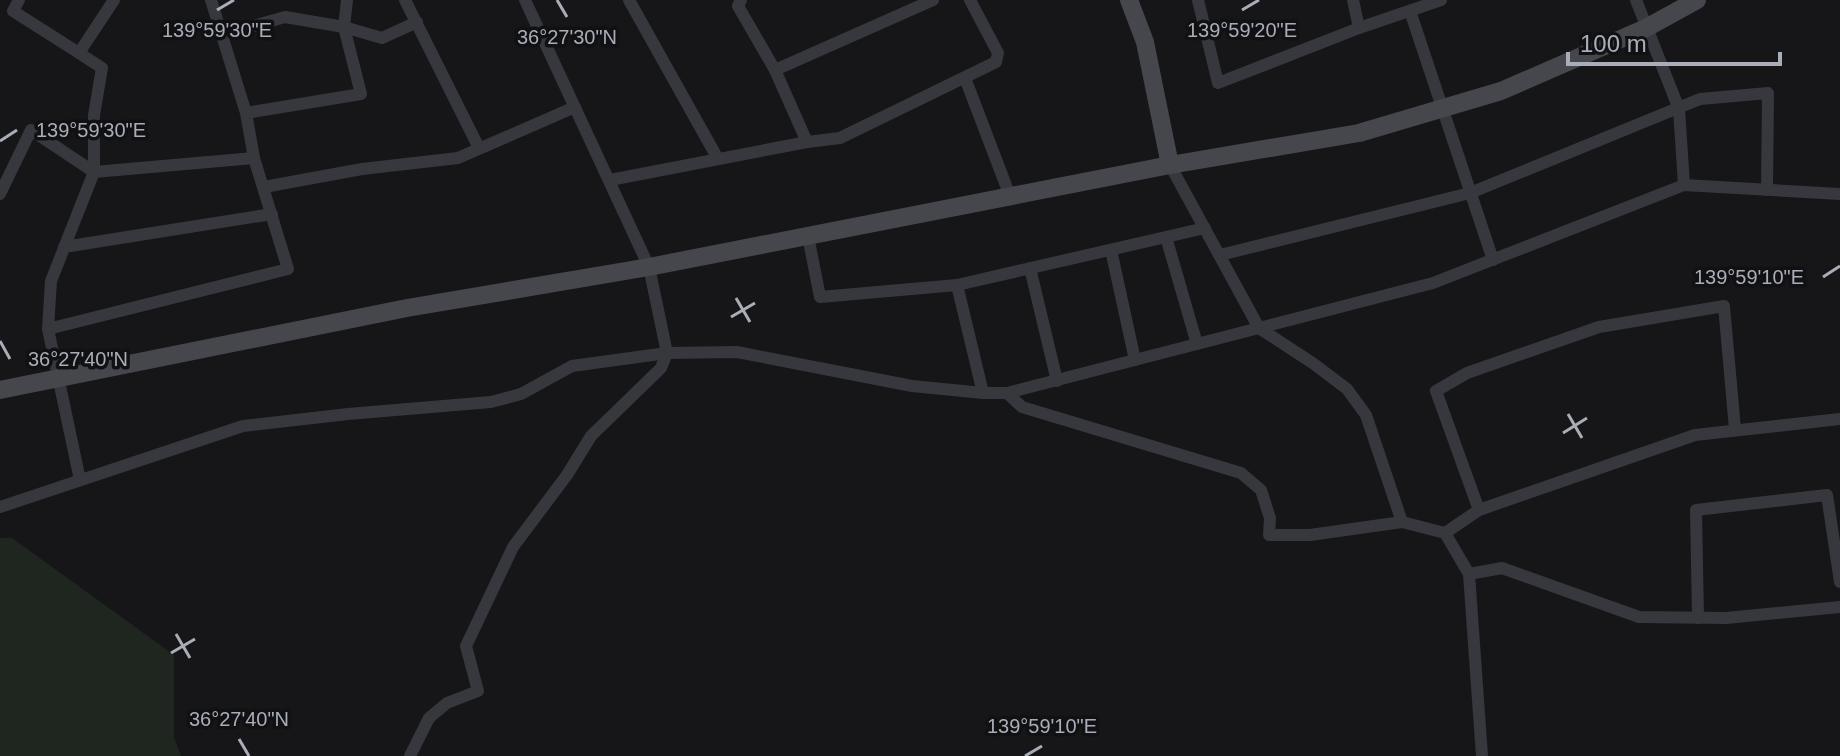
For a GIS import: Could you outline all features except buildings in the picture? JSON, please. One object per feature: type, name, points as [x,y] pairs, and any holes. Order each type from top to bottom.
[{"type":"street","points":[[19,0],[13,11],[102,68],[94,115],[94,172],[51,281],[48,329],[80,480]]},
{"type":"street","points":[[79,53],[114,0]]},
{"type":"street","points":[[48,329],[288,269],[254,158],[246,113],[211,0]]},
{"type":"street","points":[[246,113],[361,94],[344,27],[347,0]]},
{"type":"street","points":[[405,0],[479,148]]},
{"type":"street","points":[[410,756],[429,718],[447,703],[478,691],[466,646],[513,547],[567,475],[591,436],[661,368],[667,353],[649,267],[525,0]]},
{"type":"street","points":[[741,0],[738,6],[775,70],[807,142]]},
{"type":"street","points":[[775,70],[933,0]]},
{"type":"street","points":[[610,180],[840,138],[965,78],[996,62],[998,53],[970,0]]},
{"type":"street","points":[[1129,0],[1145,42],[1170,165],[1259,328],[1347,389],[1366,415],[1402,522]]},
{"type":"street","points":[[1198,0],[1218,83],[1441,0]]},
{"type":"street","points":[[1353,0],[1359,28]]},
{"type":"street","points":[[1636,0],[1679,109],[1684,185]]},
{"type":"street","points":[[0,390],[407,308],[649,267],[1170,165],[1359,133],[1501,91],[1646,28],[1697,0]]},
{"type":"street","points":[[631,1],[718,159]]},
{"type":"street","points":[[1410,11],[1493,260]]},
{"type":"street","points":[[222,35],[285,17],[344,27],[382,38],[417,22]]},
{"type":"street","points":[[965,78],[1010,196]]},
{"type":"street","points":[[1220,255],[1470,193],[1700,99],[1768,93],[1767,190]]},
{"type":"street","points":[[264,187],[362,169],[458,158],[575,107]]},
{"type":"street","points":[[0,194],[31,130],[94,172],[254,158]]},
{"type":"street","points":[[0,507],[243,426],[491,402],[521,394],[572,366],[667,353],[737,352],[912,386],[1007,393],[1433,283],[1684,185],[1840,194]]},
{"type":"street","points":[[64,247],[272,214]]},
{"type":"street","points":[[808,236],[820,297],[957,285],[1205,228]]},
{"type":"street","points":[[1166,237],[1197,344]]},
{"type":"street","points":[[1111,250],[1135,360]]},
{"type":"street","points":[[1030,268],[1057,381]]},
{"type":"street","points":[[957,285],[983,393]]},
{"type":"street","points":[[1479,510],[1436,391],[1467,373],[1599,327],[1724,306],[1735,429]]},
{"type":"street","points":[[1007,393],[1022,407],[1241,473],[1261,490],[1270,518],[1269,535],[1310,535],[1402,522],[1445,533],[1469,574],[1482,756]]},
{"type":"street","points":[[1445,533],[1479,510],[1695,435],[1840,419]]},
{"type":"street","points":[[1698,618],[1696,510],[1827,495],[1840,582]]},
{"type":"street","points":[[1469,574],[1502,568],[1639,617],[1726,618],[1840,607]]},
{"type":"shaded area","points":[[0,538],[12,538],[174,655],[174,737],[181,756],[0,756]]}]
